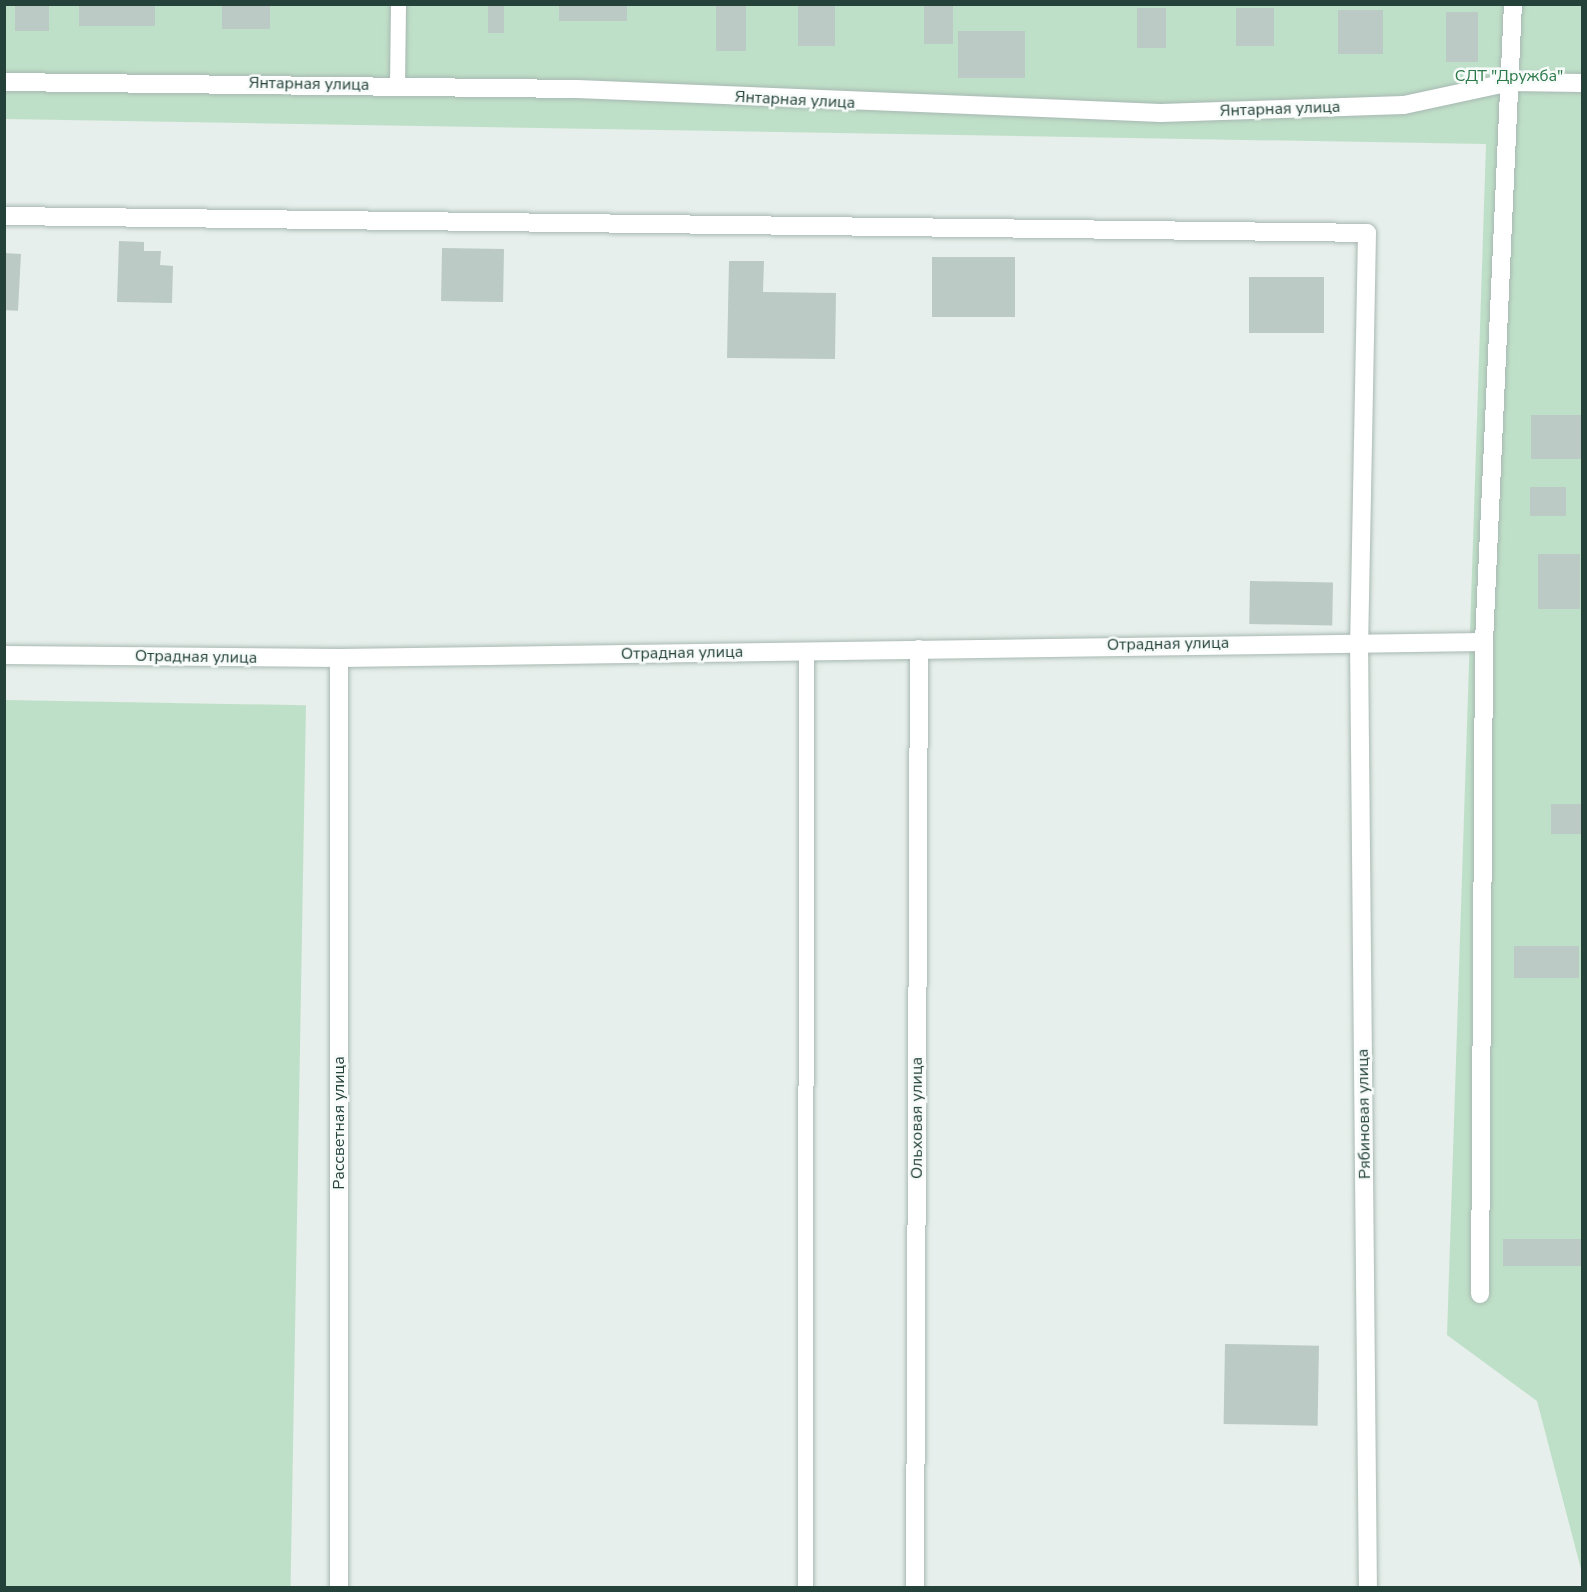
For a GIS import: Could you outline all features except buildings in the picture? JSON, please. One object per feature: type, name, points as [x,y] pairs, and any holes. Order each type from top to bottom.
[{"type":"street","points":[[1480,1294],[1485,642],[1513,4]]},
{"type":"street","name":"Янтарная улица","points":[[4,82],[397,86],[1161,113],[1404,105],[1510,82],[1582,83]]},
{"type":"street","name":"Рябиновая улица","points":[[4,216],[1367,233],[1359,640],[1368,1587]]},
{"type":"street","name":"Отрадная улица","points":[[4,655],[339,658],[1359,640],[1485,642]]},
{"type":"street","name":"Ольховая улица","points":[[915,1587],[919,649]]},
{"type":"street","name":"Рассветная улица","points":[[339,658],[339,1587]]},
{"type":"lane","points":[[397,86],[398,4]]},
{"type":"lane","points":[[805,1587],[806,651]]},
{"type":"green space","name":"СДТ \"Дружба\"","points":[[5,5],[1582,5],[1582,1573],[1537,1401],[1447,1335],[1486,144],[5,119]]},
{"type":"green space","points":[[5,700],[306,705],[291,1588],[4,1587]]}]
